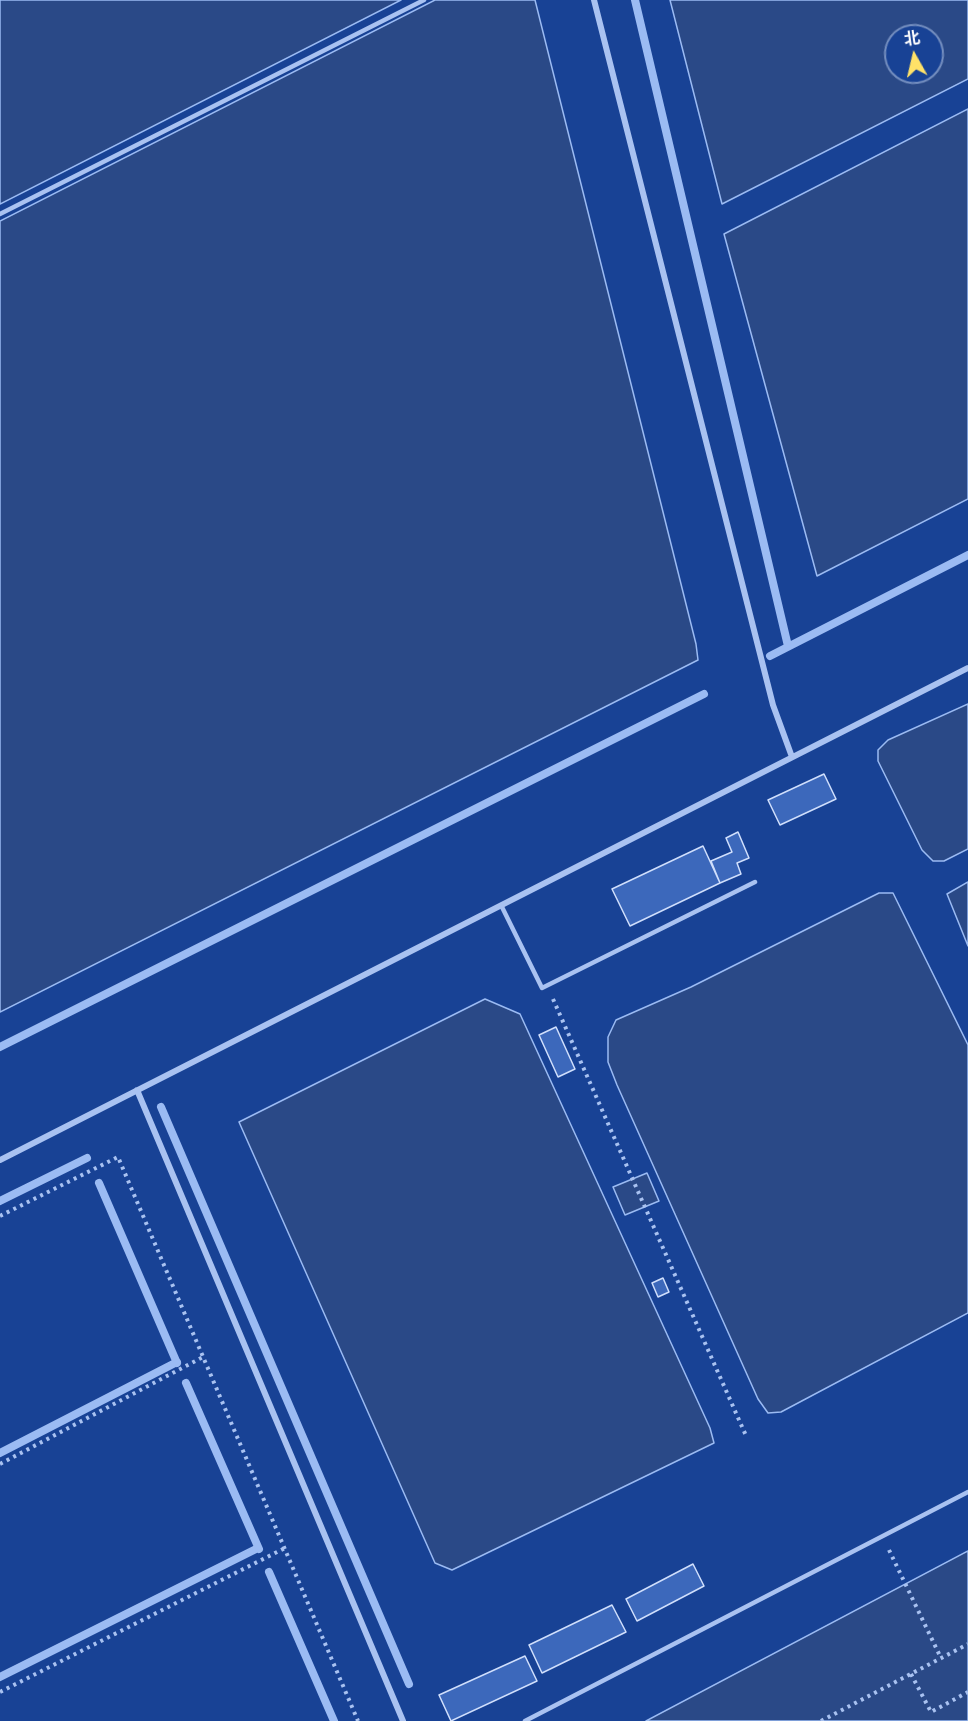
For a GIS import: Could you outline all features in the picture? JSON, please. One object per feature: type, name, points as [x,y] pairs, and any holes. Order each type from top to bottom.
[{"type":"street","points":[[594,0],[773,705],[792,757]]},
{"type":"street","points":[[0,1160],[968,668]]},
{"type":"street","points":[[137,1090],[403,1721]]},
{"type":"lane","points":[[0,214],[424,0]]},
{"type":"lane","points":[[501,905],[542,988],[755,882]]},
{"type":"lane","points":[[525,1721],[968,1492]]},
{"type":"path","points":[[547,985],[747,1438]]},
{"type":"path","points":[[0,1216],[118,1157],[358,1721]]},
{"type":"path","points":[[0,1464],[203,1358]]},
{"type":"path","points":[[882,1536],[941,1658]]},
{"type":"path","points":[[0,1692],[285,1548]]},
{"type":"path","points":[[821,1721],[968,1644]]},
{"type":"path","points":[[911,1674],[931,1712],[968,1692]]},
{"type":"water","points":[[0,0],[401,0],[0,204]]},
{"type":"water","points":[[435,0],[535,0],[696,644],[698,660],[0,1012],[0,221]]},
{"type":"water","points":[[670,0],[968,0],[968,79],[722,204]]},
{"type":"water","points":[[968,109],[968,499],[817,576],[724,234]]},
{"type":"water","points":[[968,704],[968,849],[944,861],[933,861],[922,850],[878,761],[878,750],[888,740]]},
{"type":"water","points":[[968,882],[968,946],[947,894]]},
{"type":"water","points":[[879,893],[893,893],[968,1045],[968,1313],[781,1412],[768,1413],[758,1399],[617,1085],[608,1062],[608,1037],[616,1020],[691,987]]},
{"type":"water","points":[[485,999],[520,1014],[710,1428],[714,1443],[452,1570],[435,1563],[239,1122]]},
{"type":"water","points":[[647,1173],[659,1201],[625,1215],[613,1187]]},
{"type":"water","points":[[968,1551],[968,1721],[646,1721]]},
{"type":"building","points":[[824,774],[836,799],[780,825],[768,800]]},
{"type":"building","points":[[738,832],[749,858],[737,863],[741,874],[720,883],[711,861],[732,852],[726,838]]},
{"type":"building","points":[[703,846],[720,883],[630,926],[612,889]]},
{"type":"building","points":[[556,1027],[575,1069],[558,1077],[539,1035]]},
{"type":"building","points":[[663,1278],[669,1292],[658,1297],[652,1283]]},
{"type":"building","points":[[693,1564],[704,1586],[637,1621],[626,1599]]},
{"type":"building","points":[[612,1605],[626,1632],[542,1673],[529,1645]]},
{"type":"building","points":[[525,1656],[537,1681],[451,1721],[439,1695]]},
{"type":"waterway","points":[[635,0],[788,646]]},
{"type":"waterway","points":[[770,656],[968,555]]},
{"type":"waterway","points":[[0,1047],[704,694]]},
{"type":"waterway","points":[[161,1107],[409,1684]]},
{"type":"waterway","points":[[0,1201],[87,1158]]},
{"type":"waterway","points":[[99,1183],[177,1363]]},
{"type":"waterway","points":[[0,1453],[177,1362]]},
{"type":"waterway","points":[[186,1383],[259,1549]]},
{"type":"waterway","points":[[0,1677],[258,1548]]},
{"type":"waterway","points":[[269,1572],[334,1721]]}]
